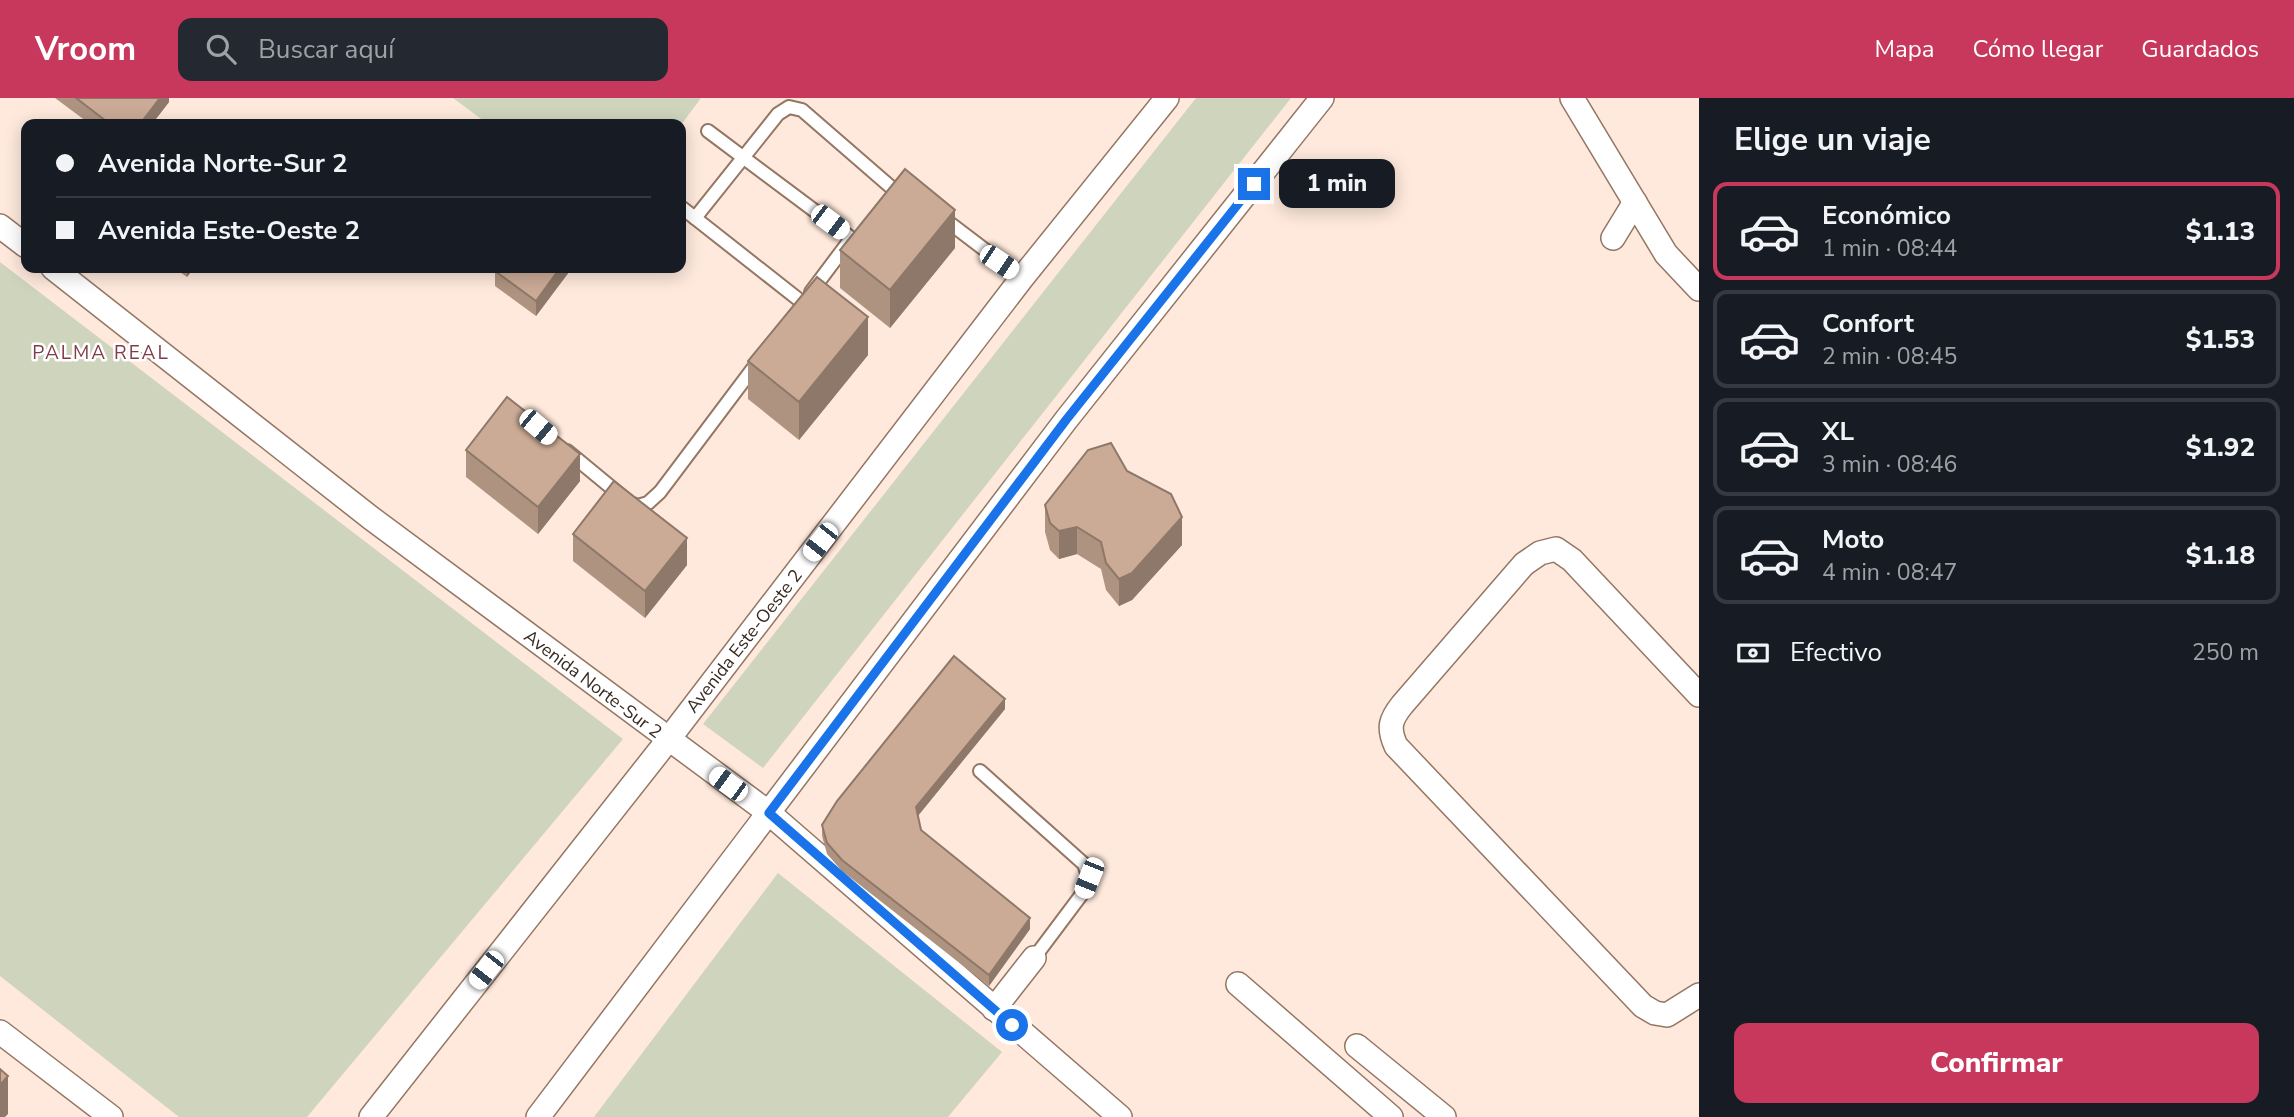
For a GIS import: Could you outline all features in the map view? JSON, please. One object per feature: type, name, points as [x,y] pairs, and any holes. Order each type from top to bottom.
[{"type":"street","name":"Avenida Este-Oeste 2","points":[[371,1117],[668,740],[1022,278],[1167,98]]},
{"type":"street","points":[[538,1117],[1066,420],[1322,98]]},
{"type":"street","points":[[1572,98],[1666,254],[1699,289]]},
{"type":"street","points":[[1613,238],[1634,202]]},
{"type":"street","points":[[0,226],[21,242]]},
{"type":"street","name":"Avenida Norte-Sur 2","points":[[59,273],[371,518],[769,813],[1120,1117]]},
{"type":"street","points":[[1699,695],[1572,560],[1556,549],[1541,553],[1524,564],[1402,705],[1392,718],[1389,731],[1396,746],[1643,1006],[1655,1013],[1667,1015],[1699,995]]},
{"type":"street","points":[[994,1009],[1034,958]]},
{"type":"street","points":[[1238,984],[1391,1117]]},
{"type":"street","points":[[0,1032],[111,1117]]},
{"type":"street","points":[[1357,1045],[1444,1117]]},
{"type":"lane","points":[[695,218],[778,114],[789,107],[802,110],[900,197]]},
{"type":"lane","points":[[708,131],[855,233],[794,314]]},
{"type":"lane","points":[[929,208],[1022,278]]},
{"type":"lane","points":[[686,211],[803,303]]},
{"type":"lane","points":[[558,444],[630,503],[638,506],[648,503],[660,492],[769,347]]},
{"type":"lane","points":[[980,771],[1084,864],[1089,878],[1082,894],[1034,958]]},
{"type":"green space","points":[[453,98],[701,98],[685,119],[481,119]]},
{"type":"green space","points":[[1196,98],[1291,98],[763,768],[703,724]]},
{"type":"green space","points":[[0,262],[623,739],[307,1117],[179,1117],[0,976]]},
{"type":"green space","points":[[778,873],[1002,1052],[948,1117],[594,1117]]},
{"type":"building","points":[[76,98],[160,98],[144,119],[103,119]]},
{"type":"building","points":[[905,169],[955,210],[890,290],[840,250]]},
{"type":"building","points":[[498,273],[556,273],[536,301]]},
{"type":"building","points":[[817,277],[868,317],[799,402],[748,361]]},
{"type":"building","points":[[507,397],[580,454],[538,507],[466,450]]},
{"type":"building","points":[[1111,443],[1127,471],[1171,494],[1182,517],[1132,573],[1119,579],[1106,563],[1101,542],[1077,527],[1059,531],[1050,523],[1045,505],[1088,450]]},
{"type":"building","points":[[614,481],[687,538],[645,591],[573,534]]},
{"type":"building","points":[[954,656],[1005,699],[916,807],[921,830],[1030,918],[989,975],[842,860],[827,843],[822,825],[837,801]]},
{"type":"building","points":[[0,1069],[8,1076],[0,1085]]},
{"type":"district","name":"PALMA REAL","points":[[101,352]]},
{"type":"route","points":[[1012,1025],[769,813],[1066,420],[1254,184]]}]
